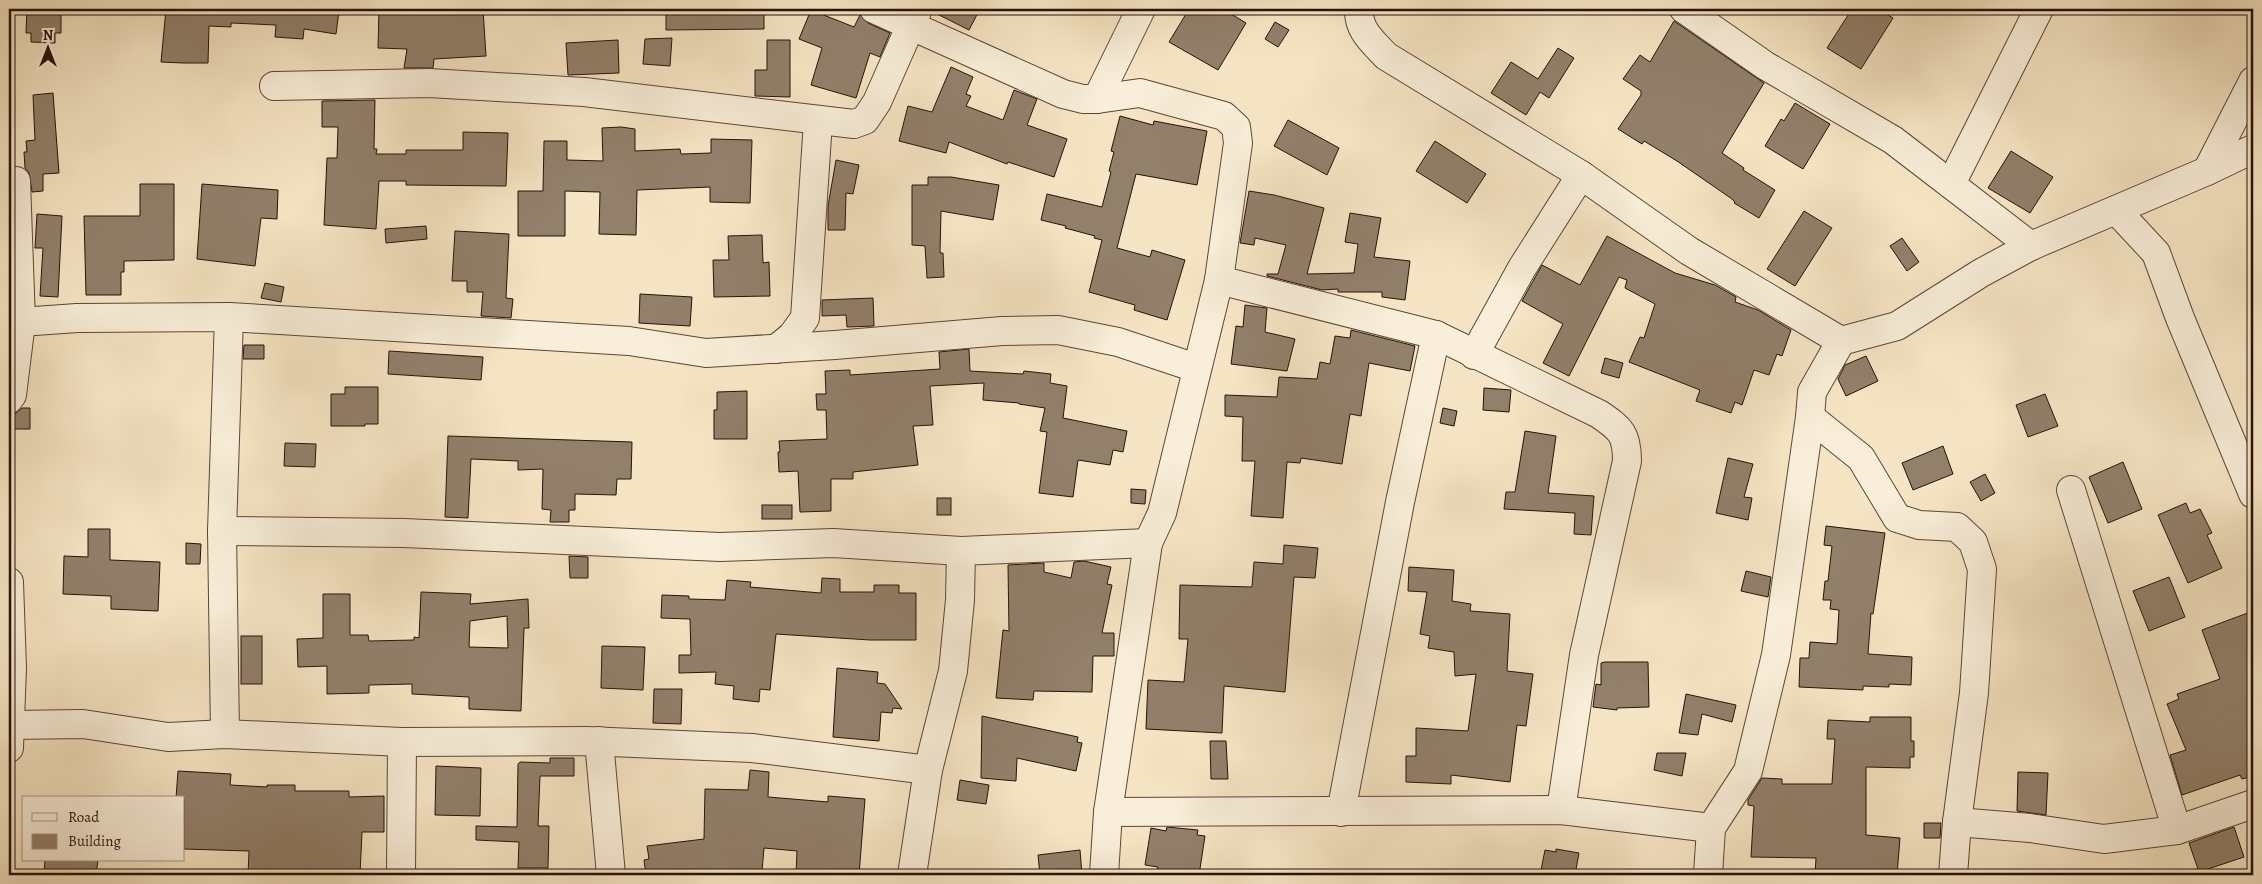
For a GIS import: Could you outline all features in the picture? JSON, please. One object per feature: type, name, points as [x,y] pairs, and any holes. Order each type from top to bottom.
[{"type":"street","points":[[874,9],[914,16],[1063,94],[1082,98],[1097,98],[1140,93],[1224,116],[1236,127],[1238,143],[1219,280],[1162,513],[1148,543],[1108,812],[1104,875]]},
{"type":"street","points":[[1097,98],[1141,9]]},
{"type":"street","points":[[1359,9],[1363,32],[1386,56],[1582,176],[1689,251],[1841,341]]},
{"type":"street","points":[[1684,9],[1766,66],[1893,140],[2032,246]]},
{"type":"street","points":[[1951,184],[2039,9]]},
{"type":"street","points":[[274,86],[429,83],[584,92],[854,124],[865,120],[877,102],[914,16]]},
{"type":"street","points":[[2207,171],[2253,82]]},
{"type":"street","points":[[776,349],[792,336],[805,318],[818,120]]},
{"type":"street","points":[[1708,875],[1711,828],[1748,771],[1776,655],[1812,392],[1841,341],[1897,326],[1973,278],[2032,246],[2207,171],[2253,149]]},
{"type":"street","points":[[1474,355],[1522,268],[1582,176]]},
{"type":"street","points":[[9,399],[12,395],[21,322],[16,181]]},
{"type":"street","points":[[2116,210],[2156,253],[2180,318],[2253,494]]},
{"type":"street","points":[[1219,280],[1436,335],[1599,414],[1616,426],[1627,442],[1626,461],[1584,655],[1561,810]]},
{"type":"street","points":[[21,322],[77,318],[230,317],[629,341],[706,354],[1002,331],[1058,330],[1118,342],[1196,368]]},
{"type":"street","points":[[225,734],[222,531],[230,317]]},
{"type":"street","points":[[805,318],[820,327],[835,345]]},
{"type":"street","points":[[1341,812],[1400,502],[1436,335]]},
{"type":"street","points":[[1810,416],[1861,458],[1897,518],[1919,525],[1957,527],[1973,542],[1982,569],[1974,693],[1957,822],[1954,875]]},
{"type":"street","points":[[2071,490],[2177,830]]},
{"type":"street","points":[[222,531],[404,533],[720,547],[833,543],[961,551],[1148,543]]},
{"type":"street","points":[[912,875],[928,770],[953,671],[960,600],[961,551]]},
{"type":"street","points":[[9,582],[10,736],[84,724],[168,737],[225,734],[402,742],[599,741],[752,748],[928,770]]},
{"type":"street","points":[[599,741],[611,875]]},
{"type":"street","points":[[401,875],[402,742]]},
{"type":"street","points":[[1957,822],[2030,828],[2104,839],[2177,830],[2253,804]]},
{"type":"street","points":[[1108,812],[1561,810],[1711,828]]},
{"type":"building","points":[[27,9],[61,9],[61,33],[55,33],[55,43],[31,42],[31,33],[26,33]]},
{"type":"building","points":[[166,9],[327,9],[339,11],[336,34],[304,29],[303,39],[275,37],[276,25],[231,23],[231,27],[209,26],[208,63],[183,63],[161,62]]},
{"type":"building","points":[[379,9],[483,9],[486,56],[434,59],[433,68],[404,68],[407,49],[378,48]]},
{"type":"building","points":[[666,9],[764,9],[764,29],[666,30]]},
{"type":"building","points":[[933,9],[980,9],[969,30],[933,12]]},
{"type":"building","points":[[1189,9],[1223,9],[1246,23],[1218,70],[1169,42]]},
{"type":"building","points":[[1852,9],[1878,9],[1893,18],[1861,69],[1827,48]]},
{"type":"building","points":[[811,10],[854,27],[860,15],[868,23],[890,33],[880,57],[870,53],[856,98],[811,85],[822,48],[799,39]]},
{"type":"building","points":[[1674,21],[1764,83],[1722,153],[1744,168],[1743,170],[1775,190],[1759,218],[1734,203],[1732,199],[1677,161],[1644,141],[1642,144],[1618,129],[1641,95],[1641,91],[1623,79],[1640,55],[1650,62]]},
{"type":"building","points":[[1275,22],[1289,30],[1278,47],[1265,39]]},
{"type":"building","points":[[672,38],[670,66],[643,64],[645,39]]},
{"type":"building","points":[[618,40],[619,73],[568,75],[566,43]]},
{"type":"building","points":[[767,40],[790,40],[790,97],[755,96],[755,70],[767,70]]},
{"type":"building","points":[[1558,48],[1574,58],[1549,98],[1540,92],[1526,115],[1491,93],[1511,62],[1538,79]]},
{"type":"building","points":[[951,67],[973,77],[966,94],[971,96],[966,106],[1003,120],[1014,90],[1037,99],[1027,125],[1067,139],[1054,177],[1008,162],[1007,164],[949,142],[946,153],[899,141],[908,106],[932,112]]},
{"type":"building","points":[[53,93],[59,173],[43,174],[43,191],[32,192],[29,173],[25,168],[24,152],[27,152],[26,141],[35,140],[33,95]]},
{"type":"building","points":[[375,100],[374,149],[377,149],[376,154],[406,154],[406,150],[463,150],[463,132],[508,133],[506,186],[406,185],[406,181],[379,181],[376,229],[324,225],[327,158],[337,158],[338,127],[322,127],[322,101]]},
{"type":"building","points":[[1795,103],[1830,124],[1803,169],[1765,146],[1781,119],[1784,121]]},
{"type":"building","points":[[1120,116],[1153,125],[1154,121],[1207,131],[1197,185],[1136,174],[1117,248],[1150,257],[1152,250],[1185,260],[1167,320],[1134,310],[1135,305],[1089,292],[1102,240],[1094,238],[1095,236],[1065,228],[1066,226],[1041,220],[1047,194],[1102,207],[1111,172],[1109,171],[1114,152],[1111,151]]},
{"type":"building","points":[[1288,120],[1339,148],[1327,175],[1274,146]]},
{"type":"building","points":[[621,127],[635,129],[635,151],[680,149],[681,154],[711,153],[711,139],[752,140],[750,203],[710,202],[710,187],[637,190],[636,235],[599,234],[600,192],[565,191],[565,236],[518,236],[518,191],[543,191],[544,141],[567,141],[567,160],[603,161],[602,128]]},
{"type":"building","points":[[1435,141],[1486,174],[1467,203],[1416,171]]},
{"type":"building","points":[[2011,151],[2053,177],[2030,213],[1988,188]]},
{"type":"building","points":[[836,160],[859,165],[853,194],[846,193],[845,230],[828,230],[828,206]]},
{"type":"building","points":[[928,177],[951,177],[999,185],[993,220],[941,211],[940,253],[943,253],[944,277],[927,278],[925,246],[912,245],[912,185],[928,185]]},
{"type":"building","points":[[140,184],[174,184],[174,260],[124,261],[124,272],[121,272],[121,295],[86,295],[84,216],[140,216]]},
{"type":"building","points":[[202,184],[278,190],[277,219],[261,218],[255,266],[197,259]]},
{"type":"building","points":[[1249,191],[1274,195],[1324,208],[1307,274],[1354,273],[1358,244],[1345,242],[1350,213],[1381,218],[1374,257],[1410,261],[1405,300],[1382,297],[1382,292],[1338,292],[1338,289],[1322,290],[1267,276],[1267,274],[1278,274],[1286,245],[1255,238],[1254,245],[1240,243]]},
{"type":"building","points":[[1804,211],[1832,228],[1795,286],[1767,269]]},
{"type":"building","points":[[37,214],[62,216],[58,297],[40,296],[43,248],[35,248]]},
{"type":"building","points":[[426,226],[427,239],[386,243],[385,229]]},
{"type":"building","points":[[455,231],[509,234],[506,298],[513,299],[511,318],[481,316],[483,292],[467,292],[467,281],[452,281]]},
{"type":"building","points":[[762,235],[763,263],[769,262],[770,296],[714,297],[713,260],[729,260],[728,236]]},
{"type":"building","points":[[1607,236],[1675,273],[1715,285],[1736,297],[1735,302],[1758,310],[1791,330],[1782,356],[1777,354],[1769,375],[1754,370],[1742,405],[1735,402],[1731,413],[1696,401],[1700,390],[1629,362],[1640,337],[1644,338],[1655,304],[1625,288],[1627,280],[1619,277],[1569,376],[1543,363],[1563,324],[1522,301],[1542,265],[1580,285]]},
{"type":"building","points":[[1902,238],[1919,262],[1907,271],[1890,246]]},
{"type":"building","points":[[265,283],[284,287],[281,302],[261,298]]},
{"type":"building","points":[[640,294],[692,297],[690,326],[639,323]]},
{"type":"building","points":[[873,298],[874,326],[847,327],[846,315],[822,316],[822,300]]},
{"type":"building","points":[[1245,305],[1267,308],[1265,332],[1295,339],[1287,371],[1231,364],[1236,326],[1243,327]]},
{"type":"building","points":[[1351,330],[1415,346],[1410,371],[1369,363],[1361,416],[1350,414],[1342,464],[1301,458],[1300,463],[1287,462],[1283,518],[1251,516],[1255,461],[1242,461],[1243,417],[1225,416],[1225,395],[1277,397],[1279,377],[1317,379],[1320,362],[1330,364],[1335,336],[1350,338]]},
{"type":"building","points":[[244,345],[264,345],[264,359],[243,359]]},
{"type":"building","points":[[969,349],[970,371],[1023,374],[1024,371],[1051,374],[1050,383],[1067,386],[1063,418],[1127,431],[1123,452],[1113,450],[1110,465],[1078,460],[1073,497],[1039,493],[1047,432],[1040,431],[1045,408],[1019,403],[983,400],[984,383],[930,386],[933,425],[913,426],[918,465],[853,472],[853,479],[831,479],[831,511],[800,512],[798,471],[779,472],[779,441],[827,439],[826,410],[817,410],[816,394],[826,394],[825,371],[850,370],[850,375],[940,369],[939,352]]},
{"type":"building","points":[[389,351],[483,357],[481,380],[388,374]]},
{"type":"building","points":[[1866,356],[1878,381],[1846,396],[1838,379],[1845,365]]},
{"type":"building","points":[[1605,358],[1623,363],[1619,378],[1601,373]]},
{"type":"building","points":[[345,387],[378,387],[378,424],[331,426],[331,394],[345,394]]},
{"type":"building","points":[[1484,388],[1511,390],[1509,412],[1483,410]]},
{"type":"building","points":[[747,391],[747,439],[714,439],[714,410],[717,410],[717,392]]},
{"type":"building","points":[[2045,394],[2058,426],[2028,437],[2016,405]]},
{"type":"building","points":[[22,408],[30,408],[30,429],[9,429],[9,414],[16,413]]},
{"type":"building","points":[[1443,408],[1457,411],[1454,426],[1440,423]]},
{"type":"building","points":[[1525,431],[1556,436],[1548,493],[1594,496],[1591,535],[1574,534],[1575,513],[1504,509],[1506,492],[1515,492]]},
{"type":"building","points":[[448,436],[632,442],[631,479],[617,479],[616,495],[575,494],[575,510],[569,510],[569,522],[550,522],[551,510],[542,509],[543,469],[518,470],[518,461],[471,459],[468,518],[445,517]]},
{"type":"building","points":[[285,443],[316,444],[315,467],[284,466]]},
{"type":"building","points":[[1943,446],[1953,474],[1913,490],[1902,463]]},
{"type":"building","points":[[1728,458],[1753,464],[1744,497],[1752,498],[1748,520],[1716,513]]},
{"type":"building","points":[[2123,462],[2142,509],[2108,523],[2089,477]]},
{"type":"building","points":[[1985,474],[1995,493],[1981,501],[1970,482]]},
{"type":"building","points":[[1131,489],[1146,490],[1145,504],[1131,503]]},
{"type":"building","points":[[937,498],[951,498],[951,515],[937,515]]},
{"type":"building","points":[[2186,503],[2190,513],[2200,509],[2212,533],[2207,535],[2222,568],[2188,583],[2158,515]]},
{"type":"building","points":[[762,505],[792,505],[792,519],[762,519]]},
{"type":"building","points":[[1826,526],[1885,533],[1873,614],[1871,613],[1868,654],[1912,657],[1911,685],[1889,684],[1889,687],[1863,686],[1863,690],[1799,687],[1800,658],[1809,658],[1810,642],[1837,644],[1839,610],[1830,609],[1831,600],[1823,600],[1825,581],[1828,581],[1832,546],[1824,545]]},
{"type":"building","points":[[88,529],[110,529],[110,560],[160,562],[158,611],[111,609],[111,596],[63,594],[64,556],[88,557]]},
{"type":"building","points":[[186,543],[201,544],[200,564],[186,564]]},
{"type":"building","points":[[1284,545],[1318,548],[1315,578],[1294,577],[1285,692],[1224,686],[1222,733],[1146,729],[1148,680],[1184,682],[1188,639],[1179,639],[1180,585],[1252,587],[1254,562],[1283,564]]},
{"type":"building","points":[[569,556],[588,557],[588,578],[570,578]]},
{"type":"building","points":[[1084,561],[1111,567],[1107,584],[1112,585],[1102,633],[1114,633],[1114,656],[1093,656],[1092,692],[1034,691],[1033,700],[996,698],[1003,630],[1009,631],[1008,565],[1044,563],[1044,572],[1071,578],[1074,562]]},
{"type":"building","points":[[1409,567],[1454,570],[1452,601],[1471,604],[1470,611],[1510,614],[1507,671],[1533,674],[1526,726],[1517,725],[1510,782],[1451,775],[1451,784],[1406,782],[1406,756],[1416,756],[1416,728],[1468,731],[1476,674],[1455,676],[1454,652],[1428,648],[1430,636],[1420,634],[1427,592],[1408,591]]},
{"type":"building","points":[[1746,571],[1771,577],[1768,597],[1741,591]]},
{"type":"building","points":[[2169,577],[2185,617],[2149,631],[2133,591]]},
{"type":"building","points":[[822,578],[840,579],[840,592],[874,592],[874,585],[899,585],[899,593],[916,593],[916,640],[870,640],[776,634],[770,690],[760,689],[759,702],[733,699],[734,686],[715,684],[716,672],[679,673],[679,655],[691,655],[690,619],[661,618],[662,595],[689,596],[689,599],[725,600],[727,580],[751,582],[750,587],[821,593]]},
{"type":"building","points":[[421,592],[471,594],[470,604],[528,599],[529,628],[524,628],[521,711],[469,709],[469,697],[412,694],[412,684],[369,685],[369,693],[327,694],[327,666],[298,667],[297,639],[323,638],[323,594],[350,594],[350,635],[368,635],[369,641],[414,640],[414,637],[419,638]],"holes":[[[507,616],[508,648],[469,647],[470,621]]]},
{"type":"building","points":[[2253,611],[2253,776],[2242,779],[2240,775],[2182,795],[2170,755],[2186,750],[2167,704],[2179,699],[2177,694],[2220,679],[2202,630]]},
{"type":"building","points":[[241,636],[262,636],[262,684],[241,684]]},
{"type":"building","points":[[602,646],[645,647],[643,690],[601,688]]},
{"type":"building","points":[[1648,662],[1649,707],[1617,708],[1617,710],[1593,707],[1596,684],[1601,685],[1601,663]]},
{"type":"building","points":[[837,668],[878,672],[877,683],[885,684],[902,709],[893,708],[892,713],[881,712],[879,741],[833,737]]},
{"type":"building","points":[[654,689],[682,689],[681,724],[653,723]]},
{"type":"building","points":[[1686,694],[1736,705],[1732,722],[1702,714],[1698,735],[1679,733]]},
{"type":"building","points":[[982,716],[1078,737],[1077,742],[1082,743],[1076,771],[1017,758],[1016,781],[981,778]]},
{"type":"building","points":[[1870,717],[1911,717],[1911,741],[1914,741],[1914,757],[1910,757],[1910,768],[1866,767],[1866,835],[1900,838],[1897,875],[1815,875],[1816,858],[1751,857],[1754,806],[1748,805],[1748,800],[1762,778],[1782,779],[1782,784],[1832,784],[1835,739],[1827,739],[1828,720],[1870,722]]},
{"type":"building","points":[[1210,741],[1226,741],[1228,779],[1211,779]]},
{"type":"building","points":[[1657,753],[1686,753],[1682,776],[1654,770]]},
{"type":"building","points":[[550,758],[574,758],[574,776],[540,776],[538,826],[549,826],[548,868],[518,868],[519,842],[476,840],[476,826],[517,827],[518,764],[520,762],[550,763]]},
{"type":"building","points":[[436,766],[481,768],[480,816],[435,815]]},
{"type":"building","points":[[750,770],[769,772],[768,797],[828,802],[828,796],[865,799],[859,875],[796,875],[797,851],[764,848],[762,871],[742,870],[741,874],[690,871],[691,875],[646,875],[644,860],[649,859],[647,846],[704,839],[705,789],[748,790]]},
{"type":"building","points":[[178,771],[231,774],[230,785],[267,787],[267,785],[295,785],[295,791],[349,791],[349,797],[384,796],[384,832],[362,832],[360,875],[248,875],[249,851],[185,849],[185,796],[176,796]]},
{"type":"building","points":[[2018,772],[2048,773],[2046,815],[2017,811]]},
{"type":"building","points":[[960,780],[989,785],[986,804],[957,800]]},
{"type":"building","points":[[1924,823],[1941,823],[1940,838],[1924,838]]},
{"type":"building","points":[[1167,827],[1198,830],[1197,835],[1205,836],[1199,875],[1156,875],[1158,867],[1145,865],[1151,828],[1166,831]]},
{"type":"building","points":[[2234,827],[2244,857],[2199,872],[2189,843]]},
{"type":"building","points":[[1556,849],[1579,853],[1575,875],[1540,875],[1545,850],[1556,852]]},
{"type":"building","points":[[1080,850],[1082,875],[1040,875],[1038,855]]},
{"type":"building","points":[[45,862],[98,862],[96,875],[44,874]]}]
